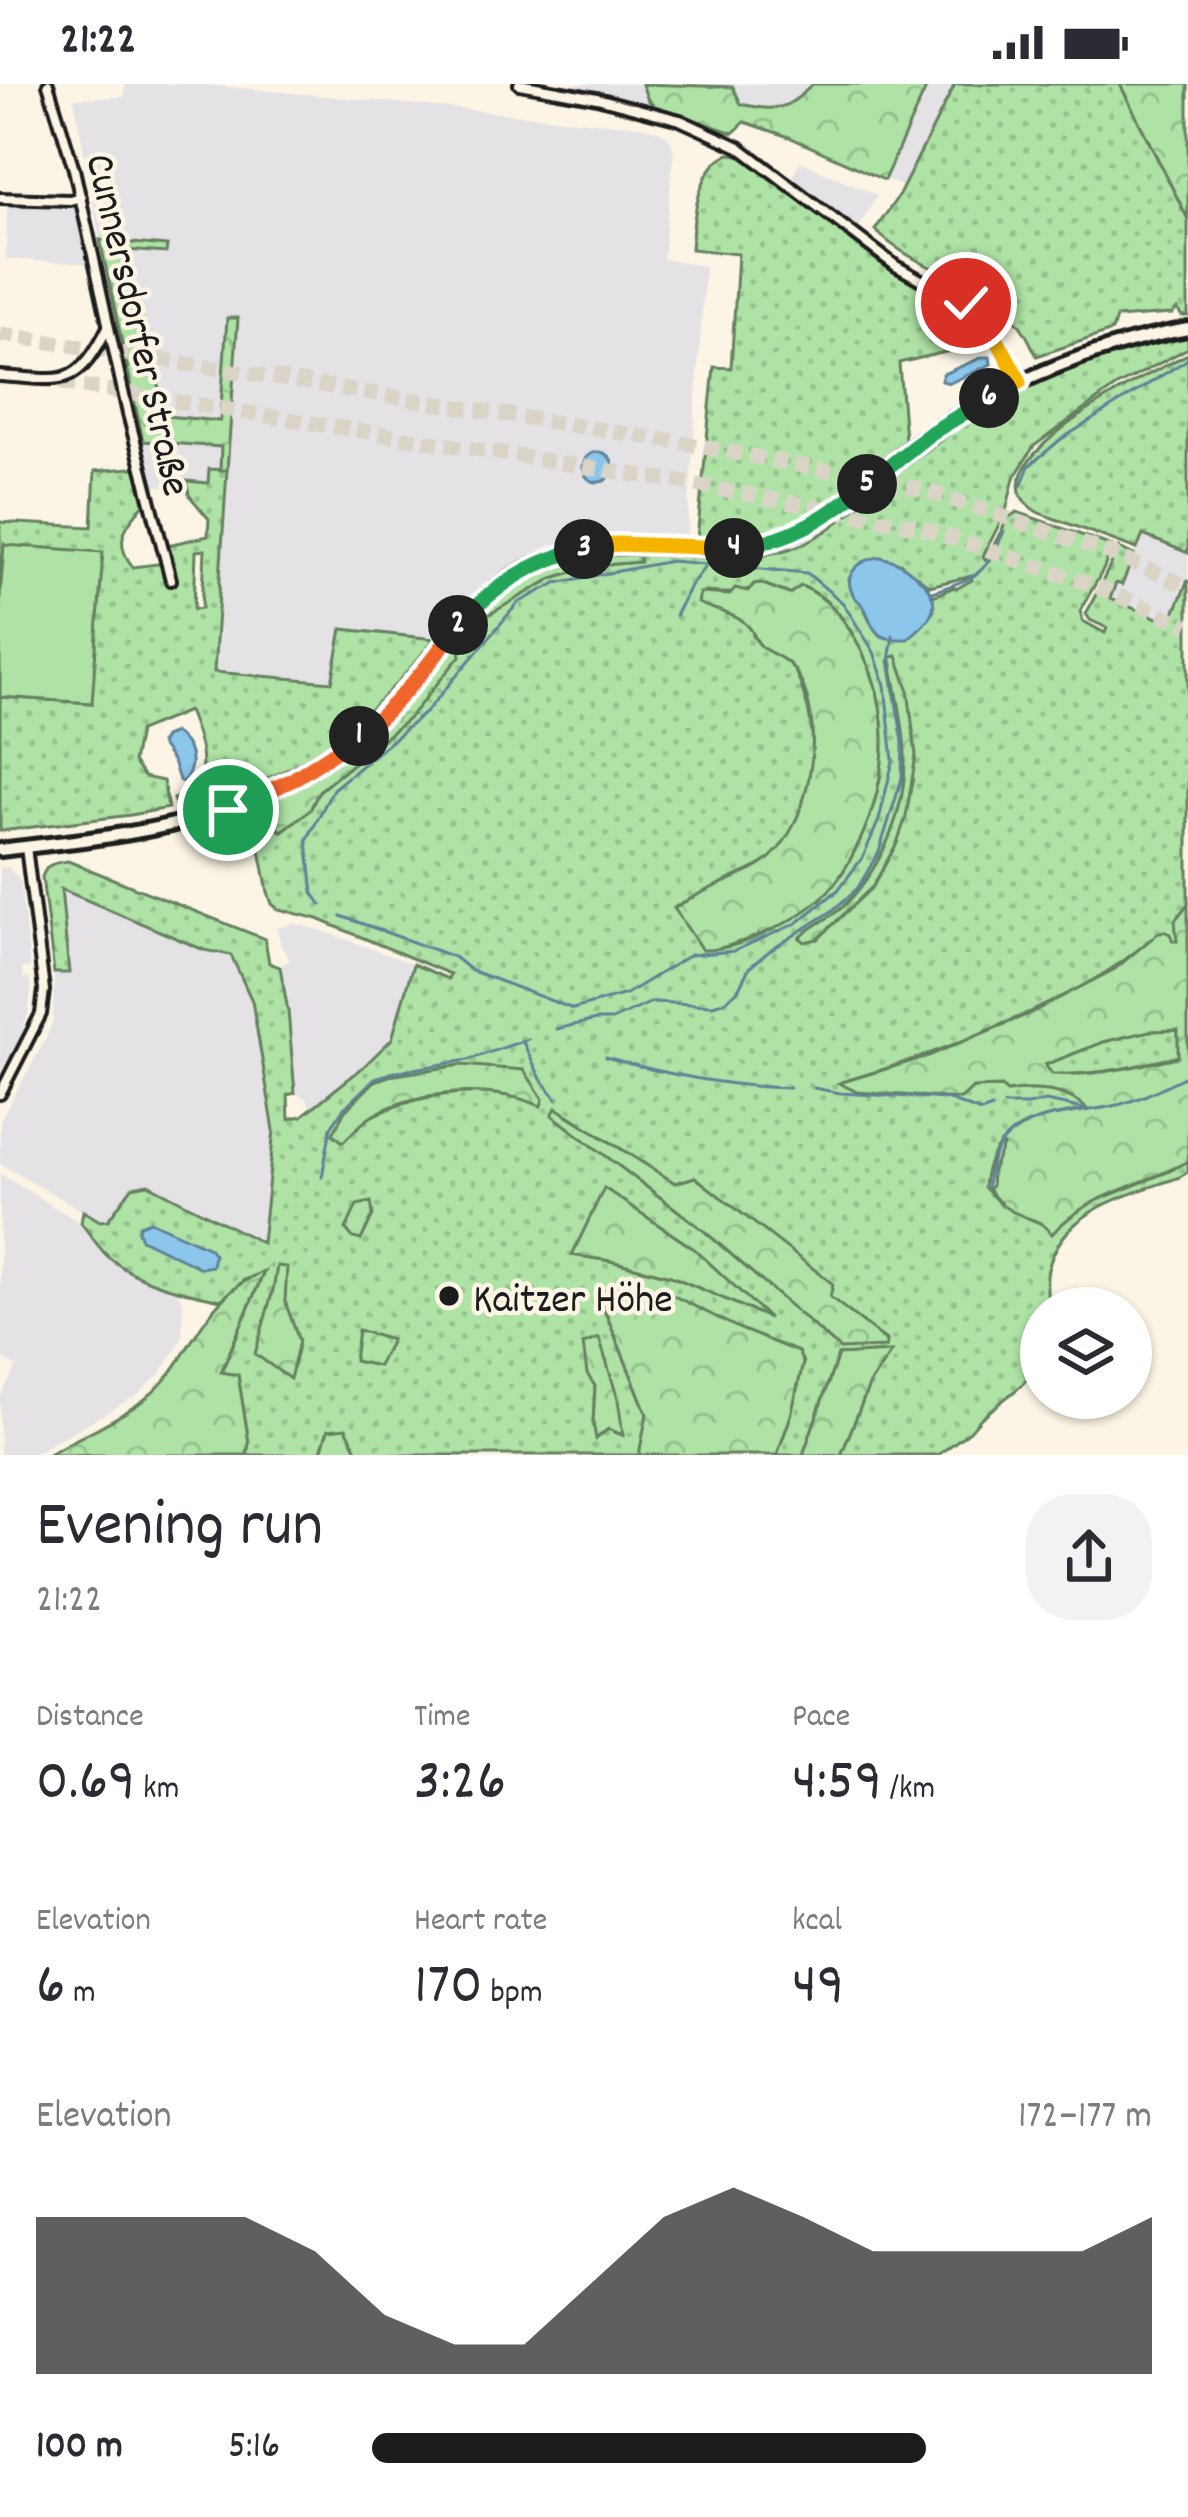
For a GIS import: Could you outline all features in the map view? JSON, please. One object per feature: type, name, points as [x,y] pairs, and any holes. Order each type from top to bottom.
[{"type":"main road","points":[[0,850],[172,826],[246,803],[316,766],[382,717],[478,603],[524,570],[550,558],[617,544],[725,549],[789,536],[839,508],[931,433],[1020,382],[1113,346],[1188,329]]},
{"type":"street","name":"Cunnersdorfer Straße","points":[[48,84],[65,134],[171,580]]},
{"type":"street","points":[[519,84],[680,120],[739,147],[896,266],[979,312],[1020,382]]},
{"type":"street","points":[[0,197],[80,197]]},
{"type":"street","points":[[0,376],[57,380],[73,376],[93,356],[108,327]]},
{"type":"street","points":[[0,1094],[41,1014],[44,990],[26,847]]},
{"type":"shaded area","points":[[125,84],[198,84],[639,126],[669,137],[674,151],[663,259],[705,266],[687,535],[615,533],[576,538],[539,550],[493,576],[434,639],[342,629],[333,682],[214,672],[237,319],[227,318],[220,421],[166,416],[144,322],[134,308],[124,249],[165,253],[167,246],[100,240],[74,98],[124,97]]},
{"type":"shaded area","points":[[556,84],[955,84],[903,187],[745,122],[733,133],[626,97]]},
{"type":"shaded area","points":[[800,161],[877,195],[859,228],[793,177]]},
{"type":"shaded area","points":[[7,203],[76,206],[88,264],[6,259]]},
{"type":"shaded area","points":[[143,441],[221,447],[220,470],[209,469],[208,483],[154,486]]},
{"type":"shaded area","points":[[1142,535],[1188,553],[1188,580],[1171,623],[1109,599],[1116,582],[1122,584]]},
{"type":"shaded area","points":[[8,867],[20,880],[30,967],[22,968],[23,978],[29,978],[31,990],[18,1044],[0,1073],[0,868]]},
{"type":"shaded area","points":[[60,888],[203,950],[231,955],[252,1001],[274,1130],[262,1244],[148,1184],[132,1187],[108,1220],[100,1221],[0,1164],[0,1120],[53,1020],[54,973],[69,972]]},
{"type":"shaded area","points":[[293,923],[413,964],[393,1039],[311,1109],[307,1099],[295,1093],[280,967],[290,959],[281,947],[277,928]]},
{"type":"shaded area","points":[[0,1174],[81,1223],[109,1259],[176,1291],[183,1301],[182,1339],[162,1372],[138,1395],[31,1455],[0,1455],[0,1397],[17,1367],[0,1357]]},
{"type":"green space","points":[[642,84],[733,87],[741,104],[773,108],[789,104],[813,84],[928,84],[884,180],[745,122],[733,133],[655,106]]},
{"type":"green space","points":[[955,84],[1120,84],[1188,219],[1188,316],[1177,309],[1172,314],[1116,318],[1112,331],[1037,356],[1021,327],[1002,308],[909,256],[875,230],[899,195]]},
{"type":"green space","points":[[1120,84],[1188,84],[1188,219]]},
{"type":"green space","points":[[729,154],[753,163],[880,263],[972,319],[977,338],[976,345],[899,363],[905,440],[839,495],[783,528],[738,538],[697,539],[714,367],[731,368],[738,254],[691,249],[704,181]]},
{"type":"green space","points":[[100,240],[167,246],[166,253],[124,250],[134,308],[144,322],[166,416],[220,421],[227,318],[238,318],[227,470],[220,470],[221,447],[143,441]]},
{"type":"green space","points":[[1188,335],[1188,348],[1115,387],[1034,446],[1014,478],[1006,511],[983,556],[986,560],[1008,518],[1017,512],[1112,546],[1080,611],[1083,621],[1105,633],[1107,628],[1086,614],[1119,548],[1134,555],[1122,585],[1116,583],[1110,599],[1170,623],[1188,580],[1188,904],[1175,920],[1178,941],[1165,931],[1158,933],[1102,975],[1041,1007],[940,1050],[841,1082],[960,1099],[973,1088],[1040,1090],[1081,1103],[1090,1110],[1036,1122],[1006,1138],[988,1167],[984,1187],[1000,1204],[1044,1224],[1065,1219],[1083,1206],[1188,1161],[1188,1172],[1180,1177],[1120,1198],[1082,1218],[1056,1249],[1047,1287],[1020,1287],[1020,1387],[938,1455],[841,1455],[870,1383],[890,1353],[838,1355],[803,1455],[777,1455],[803,1363],[798,1352],[740,1329],[599,1297],[647,1414],[639,1455],[344,1455],[357,1450],[328,1430],[320,1455],[247,1455],[238,1375],[221,1373],[264,1272],[244,1280],[221,1300],[178,1290],[124,1268],[81,1223],[83,1211],[100,1221],[108,1220],[132,1187],[148,1184],[262,1243],[274,1130],[252,1001],[231,955],[204,950],[61,889],[69,973],[54,973],[42,877],[46,869],[68,861],[265,939],[269,963],[280,967],[288,1011],[295,1093],[288,1095],[289,1119],[302,1116],[392,1039],[413,964],[448,979],[450,974],[318,919],[278,909],[268,892],[253,813],[263,807],[267,819],[281,831],[310,810],[319,791],[409,718],[483,617],[553,578],[591,566],[639,562],[639,552],[744,556],[795,547],[840,521],[952,432],[949,428],[1064,370]],"holes":[[[879,557],[900,563],[929,586],[971,576],[972,580],[933,596],[934,610],[907,639],[882,636],[849,579],[861,563]],[[760,583],[790,594],[801,586],[810,590],[848,626],[878,697],[883,751],[880,778],[864,830],[824,896],[753,939],[702,949],[693,936],[712,889],[776,853],[798,818],[810,778],[812,735],[796,673],[757,641],[748,625],[717,607],[706,592],[747,590]],[[891,661],[913,779],[897,843],[873,886],[818,939],[807,931],[838,911],[868,879],[897,818],[905,753]],[[461,1065],[541,1105],[498,1094],[453,1094],[409,1102],[368,1118],[375,1081]],[[557,1108],[675,1183],[886,1340],[840,1349],[702,1229],[553,1115]],[[605,1189],[694,1249],[765,1315],[671,1276],[573,1255]],[[595,1386],[615,1394],[622,1435],[608,1429],[597,1438]]]},
{"type":"green space","points":[[1188,354],[1188,553],[1143,535],[1137,549],[1039,513],[1020,494],[1023,471],[1041,447],[1104,400]]},
{"type":"green space","points":[[142,467],[150,497],[123,538],[133,567],[166,563],[163,546],[208,536],[209,519],[189,495],[187,481],[208,483],[209,469],[227,470],[214,672],[332,682],[342,629],[434,639],[358,721],[314,754],[255,784],[228,788],[213,766],[214,791],[176,806],[173,799],[196,789],[202,770],[188,711],[139,731],[133,762],[144,777],[163,781],[168,808],[0,831],[0,697],[92,703],[4,545],[0,597],[0,522],[92,527],[95,471]],"holes":[[[205,550],[202,608],[194,609],[196,551]]]},
{"type":"green space","points":[[4,545],[103,552],[92,703],[0,697]]},
{"type":"green space","points":[[616,552],[639,552],[640,562],[591,566],[553,578],[483,618],[462,645],[460,656],[409,718],[319,791],[310,810],[282,831],[267,819],[263,807],[347,754],[393,717],[496,597],[544,569]]},
{"type":"green space","points":[[760,583],[789,594],[801,586],[811,591],[851,632],[879,703],[883,729],[879,781],[864,832],[824,896],[766,932],[702,950],[674,908],[771,857],[797,817],[811,765],[810,711],[793,668],[760,646],[742,621],[698,603],[700,593],[730,595],[735,588],[748,591]]},
{"type":"green space","points":[[897,656],[908,689],[916,755],[906,817],[873,886],[818,939],[805,942],[800,938],[840,910],[859,889],[882,854],[897,815],[905,753],[891,661]]},
{"type":"green space","points":[[1188,904],[1188,1161],[1099,1199],[1052,1234],[1004,1206],[987,1188],[1001,1143],[1031,1122],[1088,1110],[1080,1103],[1040,1090],[973,1088],[961,1099],[857,1092],[839,1083],[926,1057],[1029,1014],[1115,969],[1158,933],[1164,931],[1177,941],[1175,920]],"holes":[[[1178,1030],[1178,1057],[1084,1074],[1052,1074],[1045,1065],[1103,1042],[1149,1031]]]},
{"type":"green space","points":[[1178,1030],[1179,1056],[1084,1073],[1052,1074],[1044,1065],[1103,1042]]},
{"type":"green space","points":[[461,1065],[524,1070],[543,1099],[541,1106],[500,1095],[433,1095],[372,1116],[343,1142],[333,1134],[344,1112],[375,1081]]},
{"type":"green space","points":[[556,1108],[675,1183],[695,1177],[833,1284],[830,1297],[886,1341],[886,1347],[840,1349],[702,1229],[552,1115]]},
{"type":"green space","points":[[604,1188],[694,1249],[769,1318],[671,1276],[572,1255]]},
{"type":"green space","points":[[371,1202],[373,1215],[361,1240],[353,1238],[346,1229],[357,1205]]},
{"type":"green space","points":[[277,1266],[287,1267],[285,1301],[299,1341],[290,1379],[255,1354]]},
{"type":"green space","points":[[264,1271],[221,1372],[238,1375],[247,1455],[47,1455],[145,1399],[162,1384],[223,1299]]},
{"type":"green space","points":[[616,1283],[664,1291],[798,1352],[803,1363],[777,1455],[639,1455],[647,1414],[599,1296]]},
{"type":"green space","points":[[358,1330],[391,1340],[378,1366],[354,1361]]},
{"type":"green space","points":[[599,1338],[618,1399],[623,1435],[608,1429],[596,1439],[595,1386],[587,1374],[583,1344]]},
{"type":"green space","points":[[891,1352],[870,1383],[841,1455],[803,1455],[838,1355]]},
{"type":"green space","points":[[346,1428],[357,1450],[320,1455],[328,1430]]},
{"type":"water","points":[[990,357],[991,364],[950,383],[941,381],[943,374]]},
{"type":"water","points":[[598,452],[609,456],[613,467],[609,478],[598,482],[587,478],[583,467],[587,456]]},
{"type":"water","points":[[879,557],[906,568],[931,593],[930,616],[907,639],[878,633],[851,590],[850,577],[856,568]]},
{"type":"water","points":[[174,733],[190,756],[183,782],[160,744]]},
{"type":"water","points":[[150,1221],[209,1248],[214,1255],[212,1266],[201,1268],[141,1239],[139,1225]]},
{"type":"waterway","points":[[1021,486],[1029,466],[1060,440],[1188,359]]},
{"type":"waterway","points":[[932,592],[978,573],[1004,531]]},
{"type":"waterway","points":[[322,905],[313,893],[307,840],[333,789],[426,712],[518,603],[556,583],[671,561],[807,573],[843,603],[874,652],[885,685],[893,761],[879,820],[863,857],[838,890],[797,923],[734,951],[690,955],[626,994],[573,1009],[470,970],[454,957],[341,916]]},
{"type":"waterway","points":[[675,616],[705,567]]},
{"type":"waterway","points":[[556,1029],[612,1020],[652,1002],[713,1005],[726,1001],[749,968],[857,889],[879,852],[902,778],[903,742],[889,661],[893,635]]},
{"type":"waterway","points":[[322,1177],[331,1127],[375,1078],[468,1060],[528,1039]]},
{"type":"waterway","points":[[522,1040],[557,1099]]},
{"type":"waterway","points":[[606,1057],[697,1078],[790,1088]]},
{"type":"waterway","points":[[987,1188],[1001,1143],[1015,1130],[1052,1116],[1126,1102],[1188,1075]]},
{"type":"waterway","points":[[814,1088],[947,1099],[981,1112],[992,1108]]},
{"type":"waterway","points":[[1004,1105],[1046,1101],[1084,1109]]},
{"type":"tunnel","points":[[0,334],[684,443],[925,490],[1111,553],[1188,587]]},
{"type":"tunnel","points":[[38,379],[680,482],[916,526],[1093,585],[1188,626]]},
{"type":"place","name":"Kaitzer Höhe","points":[[449,1296]]},
{"type":"route","points":[[228,810],[292,780],[352,742],[409,689],[478,603],[524,570],[577,550],[617,544],[725,549],[770,542],[815,524],[839,508],[931,433],[1020,382],[987,320],[966,303]]}]
